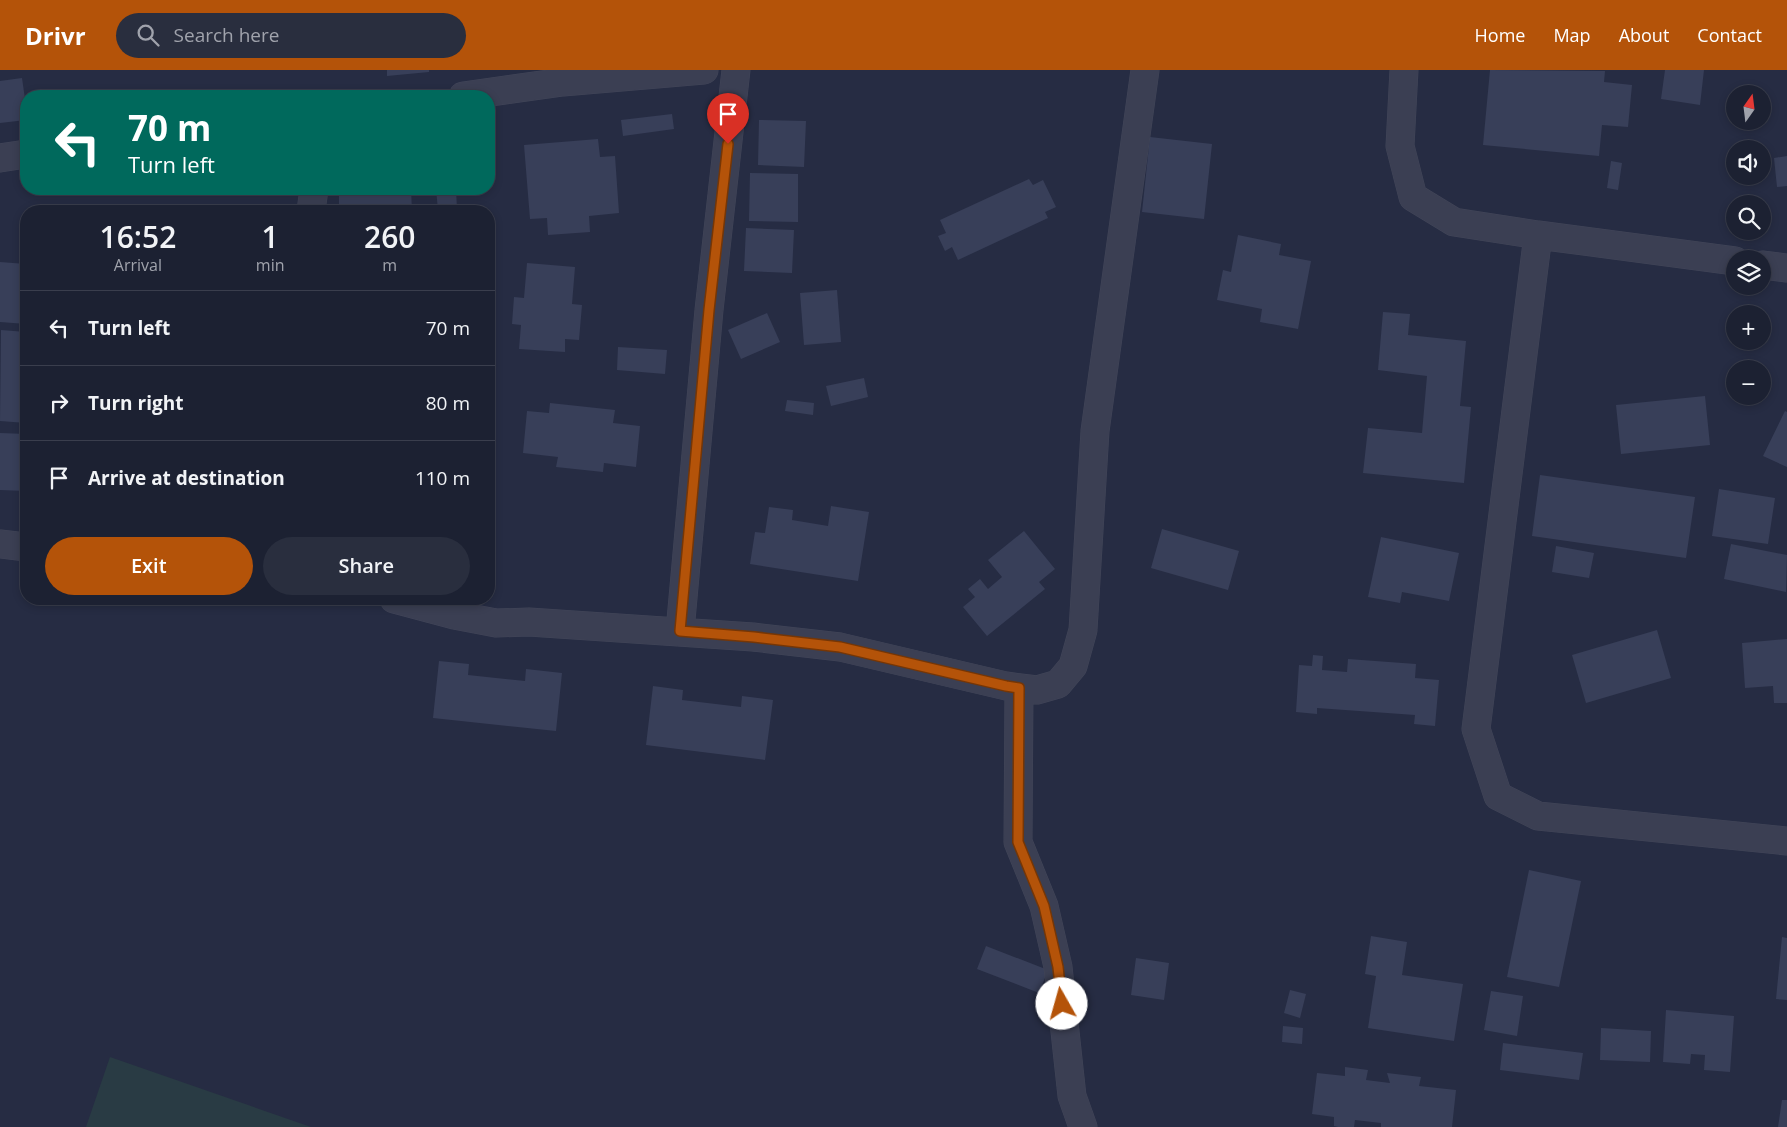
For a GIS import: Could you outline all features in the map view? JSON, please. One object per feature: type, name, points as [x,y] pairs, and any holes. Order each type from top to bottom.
[{"type":"street","points":[[495,92],[563,82],[704,70]]},
{"type":"street","points":[[680,631],[709,310],[736,70]]},
{"type":"street","points":[[416,605],[496,623],[529,622],[680,631],[840,647],[1006,686],[1037,690],[1058,684],[1073,666],[1083,630],[1095,431],[1145,70]]},
{"type":"street","points":[[1404,70],[1400,146],[1413,197],[1454,222],[1726,260]]},
{"type":"street","points":[[0,158],[20,155]]},
{"type":"street","points":[[1538,235],[1476,729],[1498,796],[1538,816],[1787,841]]},
{"type":"street","points":[[1771,266],[1787,268]]},
{"type":"street","points":[[0,544],[20,546]]},
{"type":"street","points":[[1019,688],[1018,842],[1044,906],[1058,967],[1072,1096],[1083,1127]]},
{"type":"shaded area","points":[[110,1057],[311,1127],[86,1127]]},
{"type":"building","points":[[387,70],[429,70],[429,72],[387,76]]},
{"type":"building","points":[[1490,70],[1605,71],[1604,82],[1632,85],[1628,127],[1602,125],[1599,156],[1483,145]]},
{"type":"building","points":[[1665,70],[1704,70],[1700,105],[1661,99]]},
{"type":"building","points":[[22,78],[24,90],[20,90],[20,121],[0,123],[0,81]]},
{"type":"building","points":[[672,114],[674,129],[623,136],[621,120]]},
{"type":"building","points":[[759,120],[806,121],[804,167],[758,165]]},
{"type":"building","points":[[1150,137],[1212,144],[1204,219],[1142,212]]},
{"type":"building","points":[[598,139],[600,157],[615,156],[619,213],[589,216],[590,232],[548,235],[547,218],[530,219],[524,145]]},
{"type":"building","points":[[1787,156],[1787,186],[1777,187],[1774,158]]},
{"type":"building","points":[[1611,161],[1622,163],[1618,190],[1607,188]]},
{"type":"building","points":[[750,173],[798,174],[798,222],[749,221]]},
{"type":"building","points":[[1029,179],[1033,185],[1043,180],[1056,207],[1045,212],[1048,218],[958,260],[952,247],[945,251],[938,236],[946,233],[940,220]]},
{"type":"building","points":[[339,195],[411,195],[412,205],[339,205]]},
{"type":"building","points":[[437,195],[456,195],[457,205],[438,205]]},
{"type":"building","points":[[746,228],[794,230],[792,273],[744,271]]},
{"type":"building","points":[[1238,235],[1281,244],[1279,255],[1311,261],[1298,329],[1260,322],[1262,309],[1217,300],[1223,270],[1231,272]]},
{"type":"building","points":[[0,262],[20,264],[20,324],[0,322]]},
{"type":"building","points":[[527,263],[575,267],[572,304],[582,305],[579,340],[565,339],[565,352],[519,349],[521,325],[512,324],[514,297],[524,298]]},
{"type":"building","points":[[837,290],[841,342],[804,345],[800,293]]},
{"type":"building","points":[[1383,312],[1410,314],[1408,335],[1466,341],[1460,406],[1471,407],[1464,483],[1363,473],[1368,428],[1422,433],[1427,376],[1378,370]]},
{"type":"building","points":[[767,313],[780,342],[741,359],[728,330]]},
{"type":"building","points":[[1,330],[20,332],[20,423],[0,421]]},
{"type":"building","points":[[618,347],[667,350],[665,374],[617,370]]},
{"type":"building","points":[[864,378],[868,397],[831,406],[826,386]]},
{"type":"building","points":[[1705,396],[1710,445],[1621,454],[1616,405]]},
{"type":"building","points":[[787,400],[814,403],[813,415],[785,411]]},
{"type":"building","points":[[550,403],[615,410],[613,423],[640,426],[636,467],[604,463],[603,472],[556,467],[558,457],[523,453],[527,411],[549,413]]},
{"type":"building","points":[[1785,411],[1787,412],[1787,467],[1763,456]]},
{"type":"building","points":[[0,433],[20,434],[20,491],[0,490]]},
{"type":"building","points":[[1540,475],[1695,497],[1686,558],[1532,536]]},
{"type":"building","points":[[1719,489],[1775,498],[1768,544],[1712,536]]},
{"type":"building","points":[[831,506],[869,512],[858,581],[750,564],[755,532],[765,533],[769,507],[793,510],[792,520],[828,526]]},
{"type":"building","points":[[1162,529],[1239,551],[1228,590],[1151,568]]},
{"type":"building","points":[[1024,531],[1055,569],[1039,582],[1045,589],[987,636],[963,607],[975,597],[968,589],[980,579],[988,589],[1002,577],[988,560]]},
{"type":"building","points":[[1381,537],[1459,553],[1449,601],[1402,592],[1400,603],[1368,597]]},
{"type":"building","points":[[1731,544],[1787,555],[1786,592],[1724,579]]},
{"type":"building","points":[[1556,546],[1594,553],[1589,578],[1552,572]]},
{"type":"building","points":[[1657,630],[1671,678],[1586,703],[1572,655]]},
{"type":"building","points":[[1787,639],[1787,703],[1774,703],[1773,686],[1745,688],[1742,643]]},
{"type":"building","points":[[1313,655],[1323,656],[1322,670],[1347,672],[1348,659],[1416,664],[1415,678],[1439,680],[1435,726],[1414,724],[1415,715],[1317,708],[1317,714],[1296,712],[1299,665],[1312,666]]},
{"type":"building","points":[[439,661],[469,664],[468,675],[525,681],[526,669],[562,673],[556,731],[433,718]]},
{"type":"building","points":[[653,686],[683,690],[682,700],[741,707],[742,696],[773,700],[765,760],[646,745]]},
{"type":"building","points":[[1529,870],[1581,881],[1559,987],[1507,977]]},
{"type":"building","points":[[1371,936],[1407,942],[1402,975],[1463,984],[1454,1041],[1368,1028],[1376,976],[1365,974]]},
{"type":"building","points":[[1782,937],[1787,938],[1787,1000],[1776,999]]},
{"type":"building","points":[[986,946],[1048,970],[1039,993],[977,969]]},
{"type":"building","points":[[1136,958],[1169,963],[1164,1000],[1131,995]]},
{"type":"building","points":[[1290,990],[1306,994],[1300,1018],[1284,1013]]},
{"type":"building","points":[[1491,991],[1523,996],[1517,1036],[1484,1030]]},
{"type":"building","points":[[1666,1010],[1734,1016],[1730,1072],[1704,1070],[1705,1055],[1691,1054],[1690,1064],[1663,1062]]},
{"type":"building","points":[[1283,1026],[1303,1028],[1302,1044],[1282,1042]]},
{"type":"building","points":[[1601,1028],[1651,1031],[1650,1062],[1600,1060]]},
{"type":"building","points":[[1503,1043],[1583,1053],[1579,1080],[1500,1070]]},
{"type":"building","points":[[1345,1067],[1368,1070],[1366,1080],[1390,1083],[1387,1073],[1421,1077],[1419,1086],[1456,1090],[1452,1127],[1381,1127],[1381,1123],[1355,1120],[1354,1127],[1338,1127],[1334,1126],[1334,1117],[1312,1114],[1317,1073],[1345,1076]]},
{"type":"building","points":[[1782,1100],[1787,1100],[1787,1127],[1778,1127]]},
{"type":"route","points":[[728,144],[709,310],[680,631],[840,647],[1019,688],[1018,842],[1044,906],[1058,967],[1062,1004]]}]
